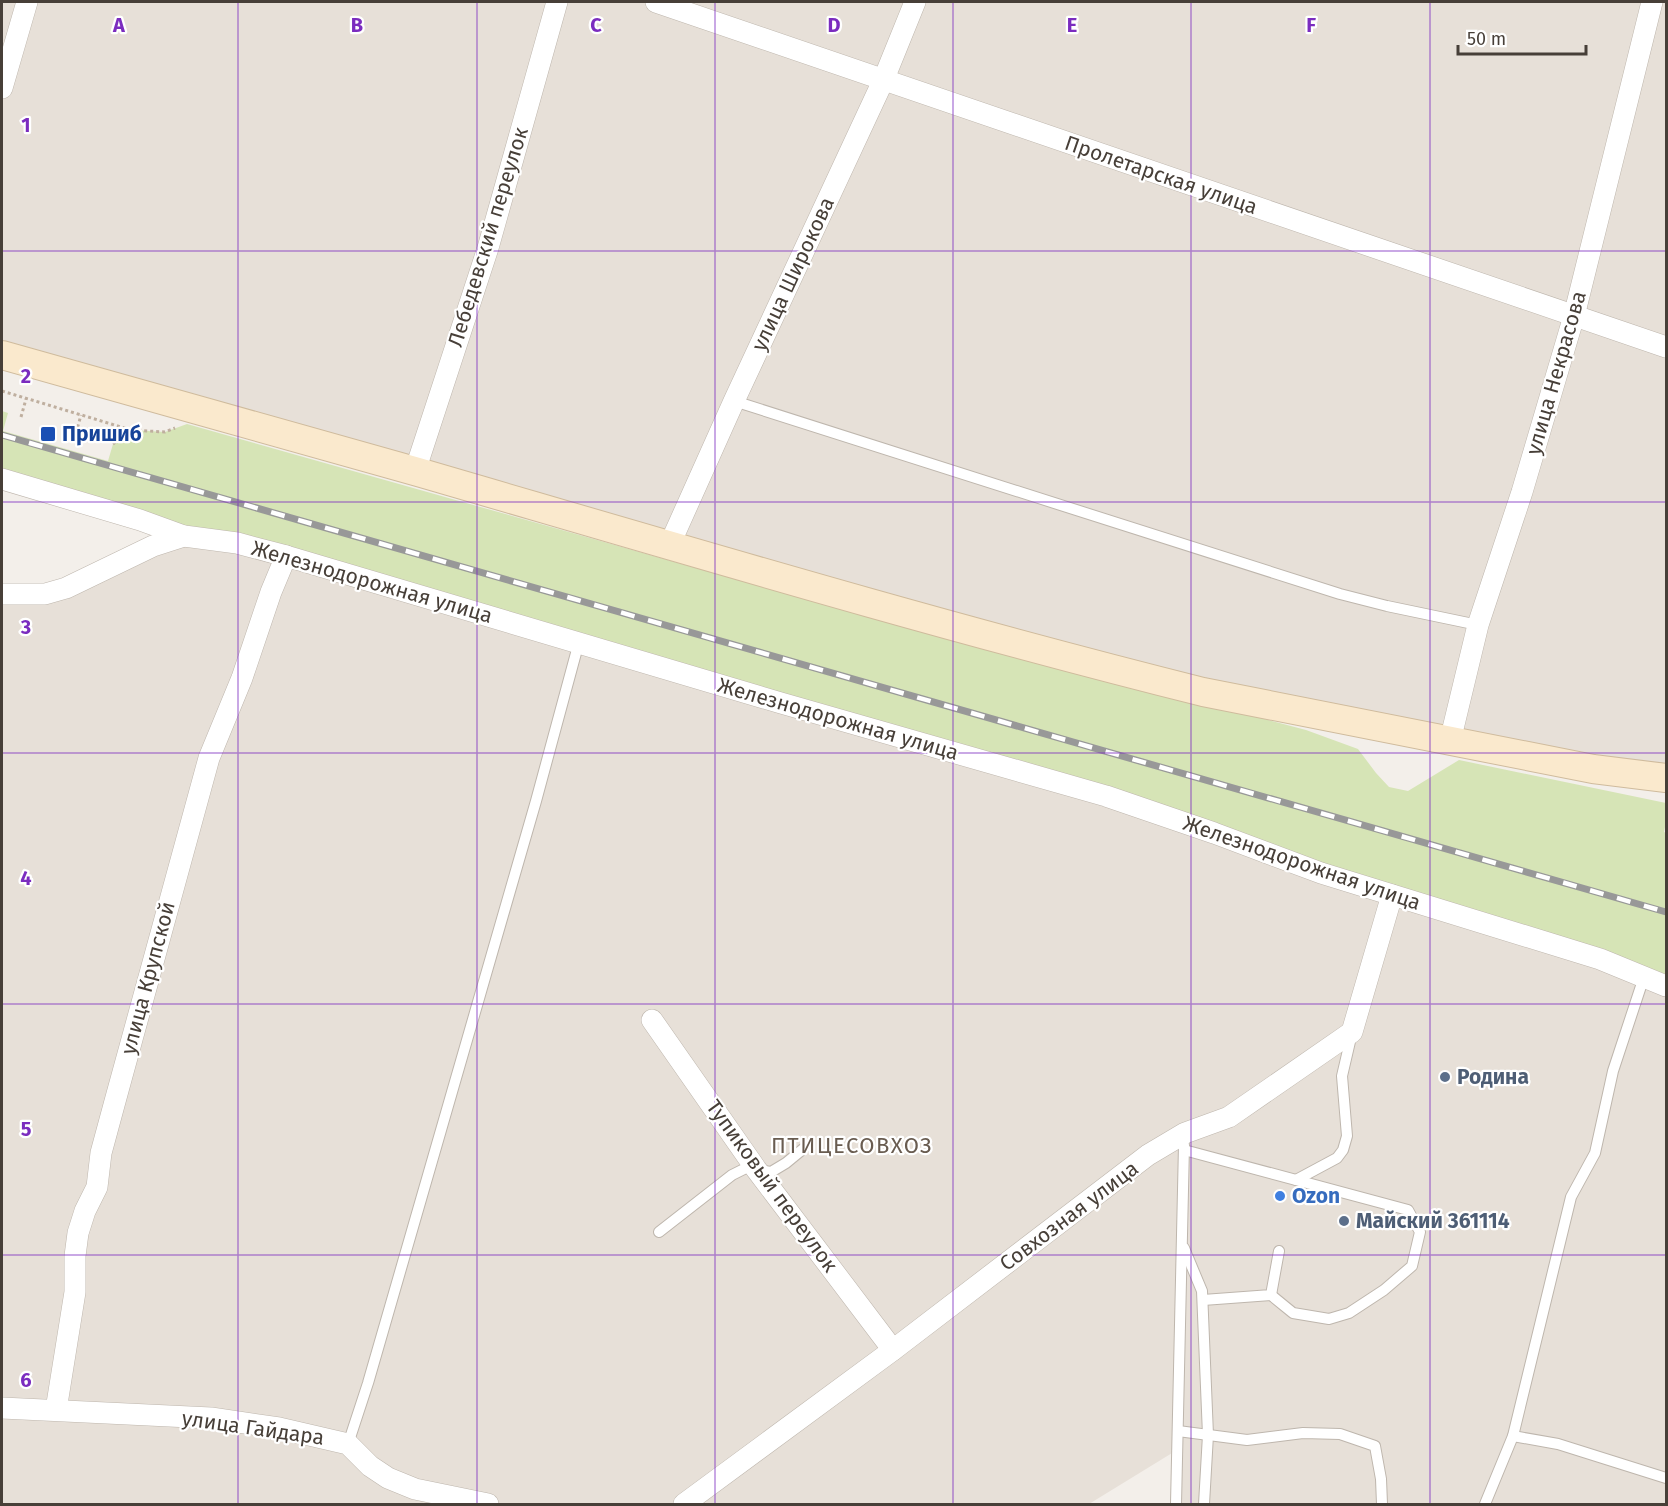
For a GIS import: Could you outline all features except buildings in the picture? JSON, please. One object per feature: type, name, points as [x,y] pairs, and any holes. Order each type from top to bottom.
[{"type":"main road","points":[[2,355],[415,471],[927,620],[1150,679],[1203,692],[1593,769],[1666,778]]},
{"type":"street","points":[[2,88],[27,2]]},
{"type":"street","name":"Лебедевский переулок","points":[[415,471],[488,248],[557,2]]},
{"type":"street","name":"Пролетарская улица","points":[[656,2],[1666,347]]},
{"type":"street","name":"улица Широкова","points":[[669,546],[883,81],[915,2]]},
{"type":"street","name":"улица Некрасова","points":[[1450,741],[1478,625],[1522,492],[1574,316],[1652,2]]},
{"type":"street","name":"Железнодорожная улица","points":[[2,479],[140,520],[184,536],[237,543],[286,556],[781,703],[1106,796],[1321,873],[1600,959],[1666,986]]},
{"type":"street","points":[[2,594],[45,594],[66,588],[153,546],[184,536]]},
{"type":"street","name":"улица Крупской","points":[[56,1410],[75,1292],[75,1256],[78,1233],[85,1211],[97,1187],[101,1153],[209,758],[242,678],[271,592],[286,556]]},
{"type":"street","points":[[1352,1032],[1392,895]]},
{"type":"street","name":"Тупиковый переулок","points":[[652,1020],[756,1169],[893,1350]]},
{"type":"street","name":"Совхозная улица","points":[[684,1504],[893,1350],[1148,1155],[1184,1142],[1229,1117],[1352,1032]]},
{"type":"street","name":"улица Гайдара","points":[[2,1408],[211,1418],[279,1428],[348,1444],[370,1466],[388,1478],[415,1490],[488,1504]]},
{"type":"lane","points":[[734,401],[1340,594],[1478,625]]},
{"type":"lane","points":[[348,1444],[371,1372],[536,801],[579,642]]},
{"type":"lane","points":[[1485,1504],[1513,1436],[1571,1197],[1595,1153],[1614,1071],[1644,977]]},
{"type":"lane","points":[[1296,1180],[1337,1158],[1343,1149],[1347,1136],[1342,1076],[1352,1032]]},
{"type":"lane","points":[[1176,1504],[1184,1142],[1296,1180],[1408,1210],[1420,1232],[1412,1266],[1384,1290],[1349,1313],[1329,1320],[1293,1313],[1271,1295],[1203,1300]]},
{"type":"lane","points":[[659,1232],[732,1175],[746,1168],[771,1172],[803,1149]]},
{"type":"lane","points":[[1182,1242],[1202,1291],[1203,1300],[1208,1435],[1204,1504]]},
{"type":"lane","points":[[1271,1295],[1279,1251]]},
{"type":"lane","points":[[1178,1431],[1246,1440],[1303,1433],[1340,1434],[1376,1446],[1382,1504]]},
{"type":"lane","points":[[1513,1436],[1558,1444],[1666,1478]]},
{"type":"path","points":[[2,391],[131,430],[165,432],[176,428]]},
{"type":"path","points":[[21,417],[26,399]]},
{"type":"path","points":[[76,433],[81,415]]},
{"type":"path","points":[[113,444],[131,430]]},
{"type":"shaded area","points":[[2,2],[1666,2],[1666,778],[1334,719],[2,355]]},
{"type":"shaded area","points":[[184,536],[781,703],[1666,986],[1666,1504],[1176,1504],[1177,1450],[1089,1504],[2,1504],[2,594],[45,594]]},
{"type":"green space","points":[[2,411],[8,413],[3,431],[108,461],[113,444],[131,430],[165,432],[187,424],[795,596],[1306,730],[1358,749],[1389,787],[1408,791],[1459,760],[1666,803],[1664,832],[1666,833],[1666,986],[1214,833],[2,479]]},
{"type":"railway","points":[[2,435],[1666,912]]},
{"type":"place","name":"Пришиб","points":[[48,434]]},
{"type":"place","name":"Родина","points":[[1445,1077]]},
{"type":"place","name":"Ozon","points":[[1280,1196]]},
{"type":"place","name":"Майский 361114","points":[[1344,1221]]},
{"type":"district","name":"ПТИЦЕСОВХОЗ","points":[[852,1145]]}]
